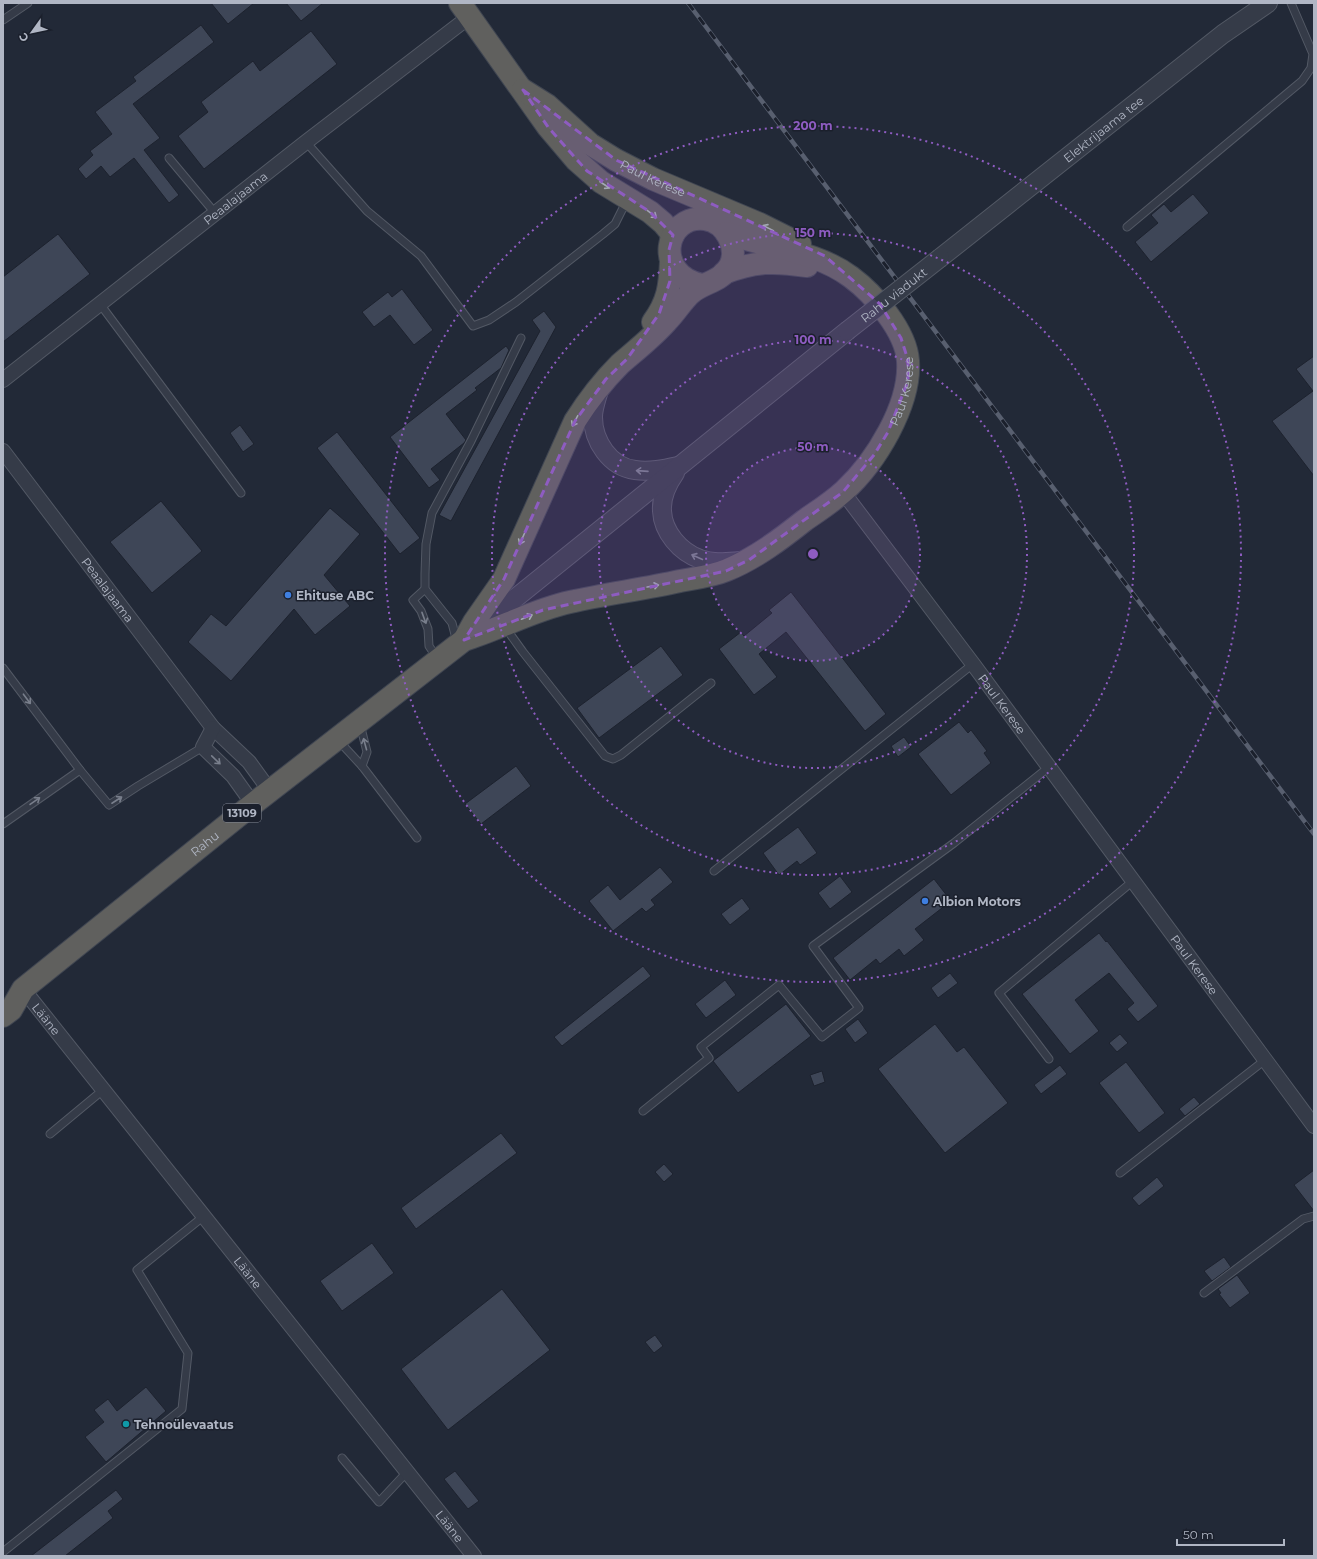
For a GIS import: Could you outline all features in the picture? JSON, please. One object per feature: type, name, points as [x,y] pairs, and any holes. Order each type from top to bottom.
[{"type":"highway","name":"Paul Kerese","points":[[465,10],[548,127],[587,171],[627,199],[650,212],[663,223],[673,235]]},
{"type":"highway","name":"Paul Kerese","points":[[523,90],[547,105],[590,144],[616,160],[653,179],[766,228],[825,256],[880,304],[902,338],[908,360],[908,381],[901,403],[888,432],[874,455],[843,492]]},
{"type":"highway","name":"Paul Kerese","points":[[540,116],[559,134],[584,153],[657,196],[708,219]]},
{"type":"highway","points":[[627,359],[630,350],[659,314],[666,300],[670,281],[671,261],[669,250],[670,241],[673,235],[680,227],[689,221],[708,219],[715,222],[727,233],[731,240],[733,257],[724,274],[718,280],[702,285],[691,294],[668,321],[606,379],[599,390],[585,404],[575,421],[504,580],[462,629],[485,634],[543,610],[568,602],[706,576],[726,570],[749,560],[788,534],[843,492]]},
{"type":"highway","name":"Paul Kerese","points":[[727,233],[748,241],[791,250],[842,271]]},
{"type":"highway","points":[[671,261],[677,272],[684,279],[702,285]]},
{"type":"highway","name":"Paul Kerese","points":[[724,274],[752,264],[781,263],[830,268],[842,271]]},
{"type":"highway","name":"Rahu","points":[[3,1016],[11,1010],[13,991],[438,660],[462,629]]},
{"type":"street","name":"Elektrijaama tee","points":[[940,258],[1217,39],[1268,3]]},
{"type":"street","name":"Peaalajaama","points":[[3,380],[306,142],[465,10]]},
{"type":"street","name":"Rahu viadukt","points":[[681,465],[940,258]]},
{"type":"street","points":[[599,390],[593,416],[594,432],[600,445],[609,457],[621,465],[633,470],[648,471],[681,465]]},
{"type":"street","name":"Peaalajaama","points":[[3,451],[213,728],[249,762],[270,791]]},
{"type":"street","points":[[681,465],[670,481],[664,494],[662,510],[665,525],[675,543],[688,553],[701,560],[718,563],[749,560]]},
{"type":"street","name":"13109","points":[[462,629],[681,465]]},
{"type":"street","name":"Paul Kerese","points":[[843,492],[974,664],[1314,1126]]},
{"type":"street","points":[[213,728],[203,747],[233,776],[253,804]]},
{"type":"street","name":"Lääne","points":[[13,991],[103,1090],[474,1556]]},
{"type":"lane","points":[[3,20],[28,3]]},
{"type":"lane","points":[[1127,227],[1302,81],[1311,68],[1313,54],[1291,3]]},
{"type":"lane","points":[[306,142],[367,211],[421,256],[473,326],[489,320],[516,302],[603,234],[615,224],[627,199]]},
{"type":"lane","points":[[169,158],[215,213]]},
{"type":"lane","points":[[100,304],[241,493]]},
{"type":"lane","points":[[462,629],[425,589],[426,544],[432,513],[471,441],[521,338]]},
{"type":"lane","points":[[425,589],[413,600],[421,611],[428,629],[429,646],[438,660]]},
{"type":"lane","points":[[504,626],[605,756],[613,759],[621,755],[711,683]]},
{"type":"lane","points":[[714,872],[974,664]]},
{"type":"lane","points":[[3,668],[80,770],[109,805],[203,747]]},
{"type":"lane","points":[[359,722],[367,752],[362,766]]},
{"type":"lane","points":[[337,739],[362,766],[417,838]]},
{"type":"lane","points":[[643,1111],[709,1058],[701,1048],[779,985],[822,1037],[859,1008],[813,946],[954,843],[1049,767]]},
{"type":"lane","points":[[3,824],[80,770]]},
{"type":"lane","points":[[1049,1059],[999,994],[1133,881]]},
{"type":"lane","points":[[1120,1173],[1265,1060]]},
{"type":"lane","points":[[50,1134],[103,1090]]},
{"type":"lane","points":[[3,1552],[182,1408],[188,1353],[137,1270],[204,1216]]},
{"type":"lane","points":[[1204,1293],[1302,1219],[1314,1216]]},
{"type":"lane","points":[[342,1458],[379,1502],[407,1472]]},
{"type":"highlighted area","points":[[523,90],[616,160],[825,256],[880,304],[901,338],[908,360],[908,381],[888,432],[874,455],[843,492],[749,560],[726,571],[543,610],[464,640],[504,579],[575,421],[606,379],[627,359],[659,314],[670,281],[669,250],[673,235],[650,212],[587,171],[548,127]]},
{"type":"building","points":[[211,3],[254,3],[228,24]]},
{"type":"building","points":[[286,3],[323,3],[301,21]]},
{"type":"building","points":[[201,25],[214,42],[133,104],[160,138],[144,150],[179,195],[169,203],[134,158],[110,177],[101,166],[86,179],[78,169],[93,155],[90,151],[112,134],[95,112],[136,81],[133,77]]},
{"type":"building","points":[[311,31],[337,64],[204,169],[178,136],[208,112],[201,102],[253,61],[260,71]]},
{"type":"building","points":[[1193,194],[1209,213],[1151,262],[1135,242],[1158,223],[1151,215],[1164,204],[1171,212]]},
{"type":"building","points":[[58,234],[90,274],[3,342],[3,277]]},
{"type":"building","points":[[402,289],[433,330],[414,345],[390,315],[374,327],[362,312],[388,292],[392,297]]},
{"type":"building","points":[[544,311],[556,327],[451,521],[439,515],[540,331],[532,320]]},
{"type":"building","points":[[506,346],[509,350],[501,368],[475,388],[477,390],[446,414],[466,440],[431,469],[440,480],[429,488],[390,437]]},
{"type":"building","points":[[1314,356],[1314,476],[1272,421],[1313,391],[1296,369]]},
{"type":"building","points":[[240,425],[254,444],[243,452],[230,433]]},
{"type":"building","points":[[337,432],[420,538],[400,554],[317,448]]},
{"type":"building","points":[[161,501],[202,551],[152,593],[110,542]]},
{"type":"building","points":[[330,508],[360,534],[324,575],[350,606],[315,635],[294,609],[231,681],[188,642],[211,614],[226,626]]},
{"type":"building","points":[[791,592],[886,714],[865,731],[786,632],[759,654],[777,677],[754,695],[719,649],[741,632],[744,636],[772,613],[769,610]]},
{"type":"building","points":[[661,646],[683,675],[599,738],[577,708]]},
{"type":"building","points":[[959,722],[968,733],[971,730],[987,751],[984,753],[991,763],[951,795],[918,754]]},
{"type":"building","points":[[904,737],[911,747],[898,757],[891,746]]},
{"type":"building","points":[[516,766],[531,786],[481,824],[465,804]]},
{"type":"building","points":[[798,827],[817,853],[800,865],[797,861],[779,875],[763,853]]},
{"type":"building","points":[[660,867],[673,882],[651,900],[655,905],[646,912],[642,908],[613,931],[589,901],[608,885],[620,900]]},
{"type":"building","points":[[840,876],[852,892],[830,909],[818,893]]},
{"type":"building","points":[[934,879],[951,901],[915,929],[924,940],[904,956],[899,949],[880,964],[876,959],[850,980],[833,958]]},
{"type":"building","points":[[742,898],[750,909],[730,925],[721,914]]},
{"type":"building","points":[[1099,933],[1158,1006],[1138,1022],[1127,1009],[1134,1003],[1109,973],[1075,1000],[1099,1031],[1070,1054],[1022,994]]},
{"type":"building","points":[[643,966],[651,976],[562,1046],[554,1037]]},
{"type":"building","points":[[950,973],[958,983],[938,998],[931,988]]},
{"type":"building","points":[[725,980],[736,995],[706,1018],[695,1004]]},
{"type":"building","points":[[786,1004],[811,1036],[738,1093],[713,1061]]},
{"type":"building","points":[[858,1019],[868,1033],[855,1043],[845,1029]]},
{"type":"building","points":[[935,1024],[957,1052],[964,1047],[1008,1103],[945,1153],[878,1069]]},
{"type":"building","points":[[1120,1034],[1128,1043],[1117,1052],[1109,1043]]},
{"type":"building","points":[[1126,1062],[1165,1113],[1139,1133],[1099,1083]]},
{"type":"building","points":[[1060,1065],[1067,1074],[1041,1094],[1034,1085]]},
{"type":"building","points":[[822,1071],[825,1082],[814,1086],[810,1075]]},
{"type":"building","points":[[1194,1097],[1200,1104],[1185,1116],[1179,1109]]},
{"type":"building","points":[[501,1133],[517,1153],[416,1229],[401,1208]]},
{"type":"building","points":[[664,1164],[673,1174],[664,1182],[655,1172]]},
{"type":"building","points":[[1314,1170],[1314,1211],[1294,1185]]},
{"type":"building","points":[[1157,1177],[1164,1186],[1139,1206],[1132,1198]]},
{"type":"building","points":[[372,1243],[394,1273],[342,1311],[320,1281]]},
{"type":"building","points":[[1224,1257],[1231,1267],[1212,1281],[1204,1271]]},
{"type":"building","points":[[1237,1275],[1250,1293],[1230,1308],[1219,1294],[1221,1293],[1218,1289]]},
{"type":"building","points":[[502,1289],[550,1350],[448,1430],[401,1369]]},
{"type":"building","points":[[655,1335],[663,1346],[654,1353],[645,1342]]},
{"type":"building","name":"Tehnoülevaatus","points":[[146,1387],[166,1411],[106,1462],[85,1437],[104,1422],[94,1410],[108,1399],[117,1411]]},
{"type":"building","points":[[455,1471],[479,1501],[468,1509],[444,1479]]},
{"type":"building","points":[[116,1490],[123,1499],[108,1511],[113,1518],[65,1556],[31,1556]]},
{"type":"railway","points":[[688,3],[1314,834]]},
{"type":"place","name":"Ehituse ABC","points":[[288,595]]},
{"type":"place","name":"Albion Motors","points":[[925,901]]},
{"type":"place","name":"Tehnoülevaatus","points":[[126,1424]]}]
